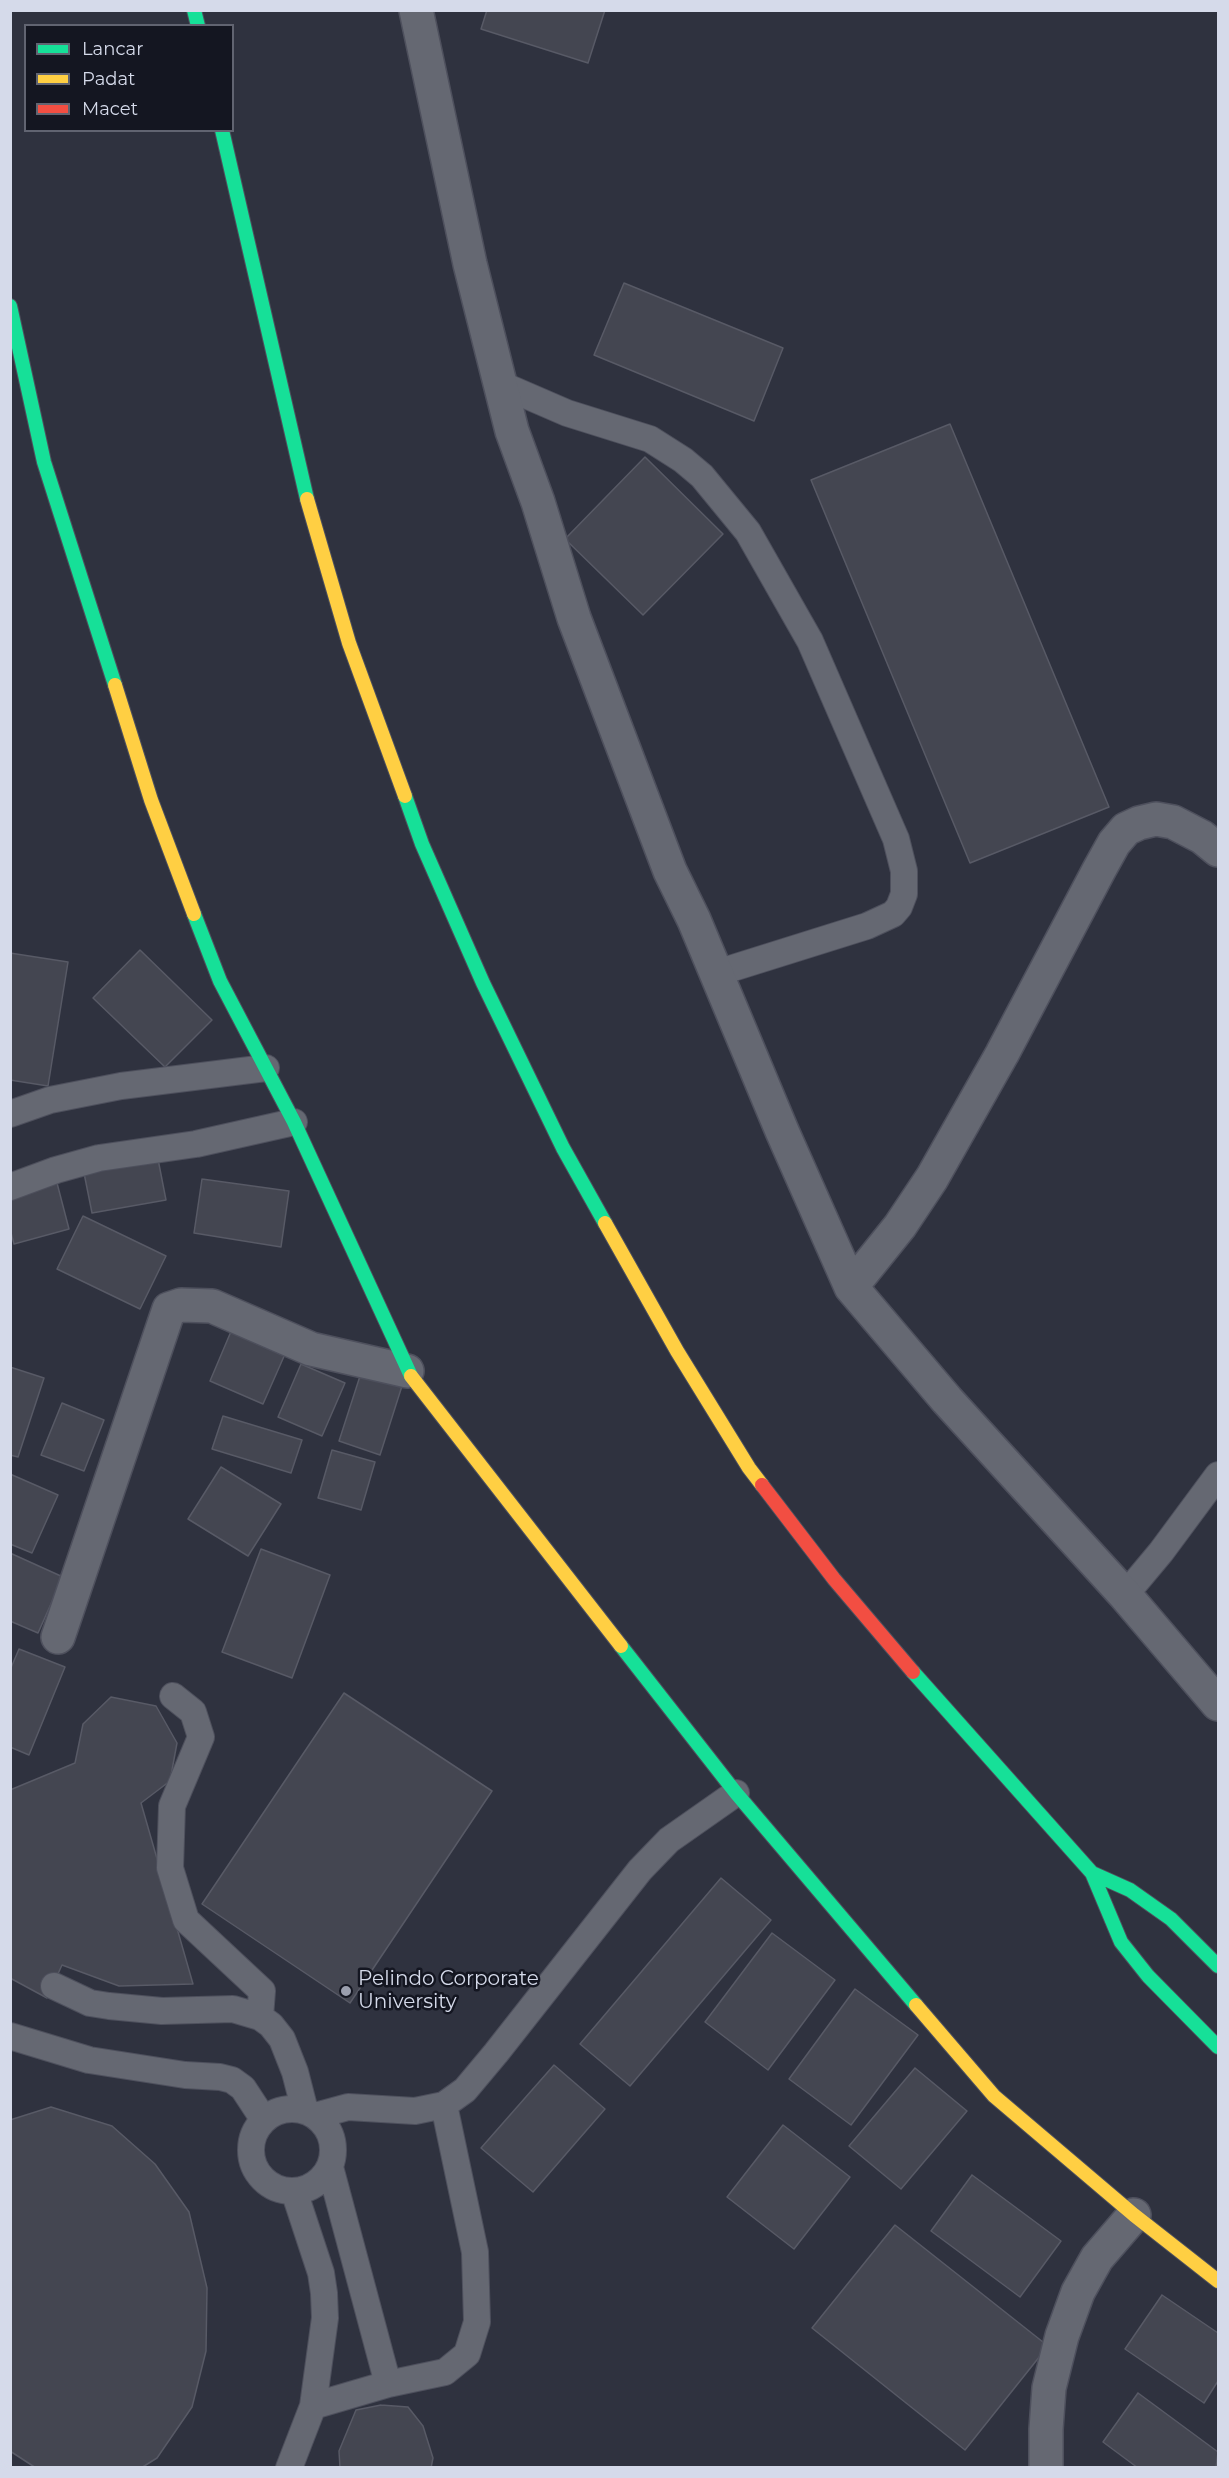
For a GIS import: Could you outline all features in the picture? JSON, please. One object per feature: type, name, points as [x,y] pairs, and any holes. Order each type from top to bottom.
[{"type":"main road","points":[[222,132],[312,523],[349,643],[422,844],[483,983],[563,1148],[677,1351],[749,1468],[834,1579],[958,1725],[1092,1873],[1122,1942],[1148,1976],[1218,2047]]},
{"type":"main road","points":[[10,306],[44,462],[151,800],[220,981],[294,1122],[407,1371],[736,1793],[994,2096],[1134,2215],[1218,2281]]},
{"type":"main road","points":[[1092,1873],[1130,1890],[1171,1919],[1218,1966]]},
{"type":"street","points":[[416,10],[470,264],[500,384],[512,430],[538,502],[574,618],[666,861],[851,1287],[947,1400],[1125,1595],[1218,1704]]},
{"type":"street","points":[[851,1287],[900,1226],[932,1178],[1002,1054],[1099,870],[1125,829],[1156,819],[1173,822],[1202,837],[1218,850]]},
{"type":"street","points":[[58,1636],[169,1309],[181,1305],[212,1306],[310,1349],[407,1371]]},
{"type":"street","points":[[1046,2468],[1049,2388],[1062,2336],[1078,2292],[1097,2258],[1134,2215]]},
{"type":"lane","points":[[500,384],[567,413],[650,440],[683,460],[702,476],[748,532],[810,640],[896,839],[904,871],[904,894],[899,907],[893,914],[867,927],[717,974]]},
{"type":"lane","points":[[10,1114],[50,1100],[121,1086],[266,1068]]},
{"type":"lane","points":[[10,1187],[56,1170],[99,1158],[196,1144],[294,1122]]},
{"type":"lane","points":[[1125,1595],[1161,1552],[1218,1475]]},
{"type":"lane","points":[[172,1696],[193,1712],[201,1737],[172,1806],[170,1868],[186,1920],[262,1991],[260,2017]]},
{"type":"lane","points":[[54,1986],[90,2003],[100,2005],[162,2011],[233,2009],[260,2017],[271,2025],[282,2039],[310,2114],[325,2126],[332,2139],[333,2153],[330,2167],[321,2179],[308,2188],[294,2191],[272,2186],[256,2171],[252,2161],[253,2139],[264,2120],[283,2110],[310,2114],[348,2107],[415,2111],[444,2106],[465,2090],[496,2053],[640,1870],[669,1840],[736,1793]]},
{"type":"lane","points":[[10,2036],[89,2060],[232,2080],[243,2088],[264,2120]]},
{"type":"lane","points":[[313,2406],[388,2384],[430,2376],[451,2367],[467,2354],[477,2322],[475,2252],[444,2106]]},
{"type":"lane","points":[[330,2167],[388,2384]]},
{"type":"lane","points":[[289,2468],[313,2406],[323,2340],[324,2293],[321,2273],[294,2191]]},
{"type":"building","points":[[487,10],[605,10],[588,63],[481,29]]},
{"type":"building","points":[[624,283],[783,348],[754,421],[594,355]]},
{"type":"building","points":[[950,424],[1109,807],[970,863],[811,480]]},
{"type":"building","points":[[645,457],[723,534],[643,615],[565,539]]},
{"type":"building","points":[[140,950],[212,1020],[165,1067],[93,998]]},
{"type":"building","points":[[10,953],[68,962],[48,1086],[10,1080]]},
{"type":"building","points":[[157,1154],[166,1200],[92,1213],[83,1168]]},
{"type":"building","points":[[202,1179],[289,1191],[281,1247],[194,1233]]},
{"type":"building","points":[[57,1183],[69,1229],[14,1244],[10,1229],[10,1195]]},
{"type":"building","points":[[83,1216],[166,1256],[140,1309],[57,1269]]},
{"type":"building","points":[[235,1322],[289,1345],[263,1404],[210,1381]]},
{"type":"building","points":[[301,1364],[345,1383],[322,1436],[278,1417]]},
{"type":"building","points":[[10,1367],[44,1378],[18,1457],[10,1455]]},
{"type":"building","points":[[361,1373],[402,1386],[380,1455],[339,1441]]},
{"type":"building","points":[[62,1403],[104,1420],[84,1471],[41,1455]]},
{"type":"building","points":[[223,1416],[302,1440],[291,1473],[212,1449]]},
{"type":"building","points":[[332,1450],[375,1462],[361,1510],[318,1498]]},
{"type":"building","points":[[221,1467],[281,1504],[248,1556],[188,1519]]},
{"type":"building","points":[[10,1474],[58,1495],[32,1553],[10,1544]]},
{"type":"building","points":[[261,1549],[330,1575],[292,1678],[222,1652]]},
{"type":"building","points":[[10,1553],[63,1577],[38,1633],[10,1621]]},
{"type":"building","points":[[19,1649],[65,1667],[29,1755],[10,1747],[10,1670]]},
{"type":"building","points":[[344,1693],[492,1791],[350,2003],[202,1904]]},
{"type":"building","points":[[111,1697],[156,1706],[177,1743],[170,1781],[141,1803],[193,1984],[119,1986],[62,1965],[47,1998],[10,1978],[10,1790],[75,1763],[83,1724]]},
{"type":"building","points":[[721,1878],[771,1920],[630,2086],[580,2044]]},
{"type":"building","points":[[772,1933],[835,1980],[768,2070],[705,2022]]},
{"type":"building","points":[[855,1989],[918,2035],[851,2125],[789,2079]]},
{"type":"building","points":[[554,2065],[605,2109],[533,2192],[481,2148]]},
{"type":"building","points":[[915,2068],[967,2111],[901,2189],[849,2146]]},
{"type":"building","points":[[51,2107],[112,2126],[155,2164],[189,2212],[207,2288],[206,2351],[192,2407],[157,2458],[141,2468],[36,2468],[10,2451],[10,2120]]},
{"type":"building","points":[[783,2125],[850,2177],[794,2249],[727,2197]]},
{"type":"building","points":[[972,2175],[1061,2241],[1020,2297],[931,2231]]},
{"type":"building","points":[[895,2225],[1048,2346],[965,2450],[812,2328]]},
{"type":"building","points":[[1162,2295],[1218,2333],[1218,2381],[1204,2403],[1125,2349]]},
{"type":"building","points":[[1138,2393],[1218,2452],[1216,2468],[1138,2468],[1103,2442]]},
{"type":"building","points":[[381,2405],[408,2407],[423,2426],[433,2458],[431,2468],[340,2468],[339,2451],[356,2410]]},
{"type":"traffic: fast","points":[[194,10],[198,24]]},
{"type":"traffic: fast","points":[[222,132],[307,499]]},
{"type":"traffic: fast","points":[[10,306],[44,462],[115,685]]},
{"type":"traffic: fast","points":[[405,796],[422,844],[483,983],[563,1148],[605,1223]]},
{"type":"traffic: fast","points":[[194,914],[220,981],[294,1122],[411,1376]]},
{"type":"traffic: fast","points":[[621,1646],[736,1793],[916,2005]]},
{"type":"traffic: fast","points":[[913,1672],[1092,1873],[1121,1942],[1148,1976],[1218,2047]]},
{"type":"traffic: fast","points":[[1092,1873],[1130,1890],[1171,1919],[1218,1966]]},
{"type":"traffic: slow","points":[[307,499],[349,643],[405,796]]},
{"type":"traffic: slow","points":[[115,685],[151,800],[194,914]]},
{"type":"traffic: slow","points":[[605,1223],[677,1351],[749,1468],[762,1485]]},
{"type":"traffic: slow","points":[[411,1376],[621,1646]]},
{"type":"traffic: slow","points":[[916,2005],[994,2096],[1134,2215],[1218,2281]]},
{"type":"traffic: jam","points":[[762,1485],[834,1579],[913,1672]]},
{"type":"place","name":"Pelindo Corporate University","points":[[346,1991]]}]
